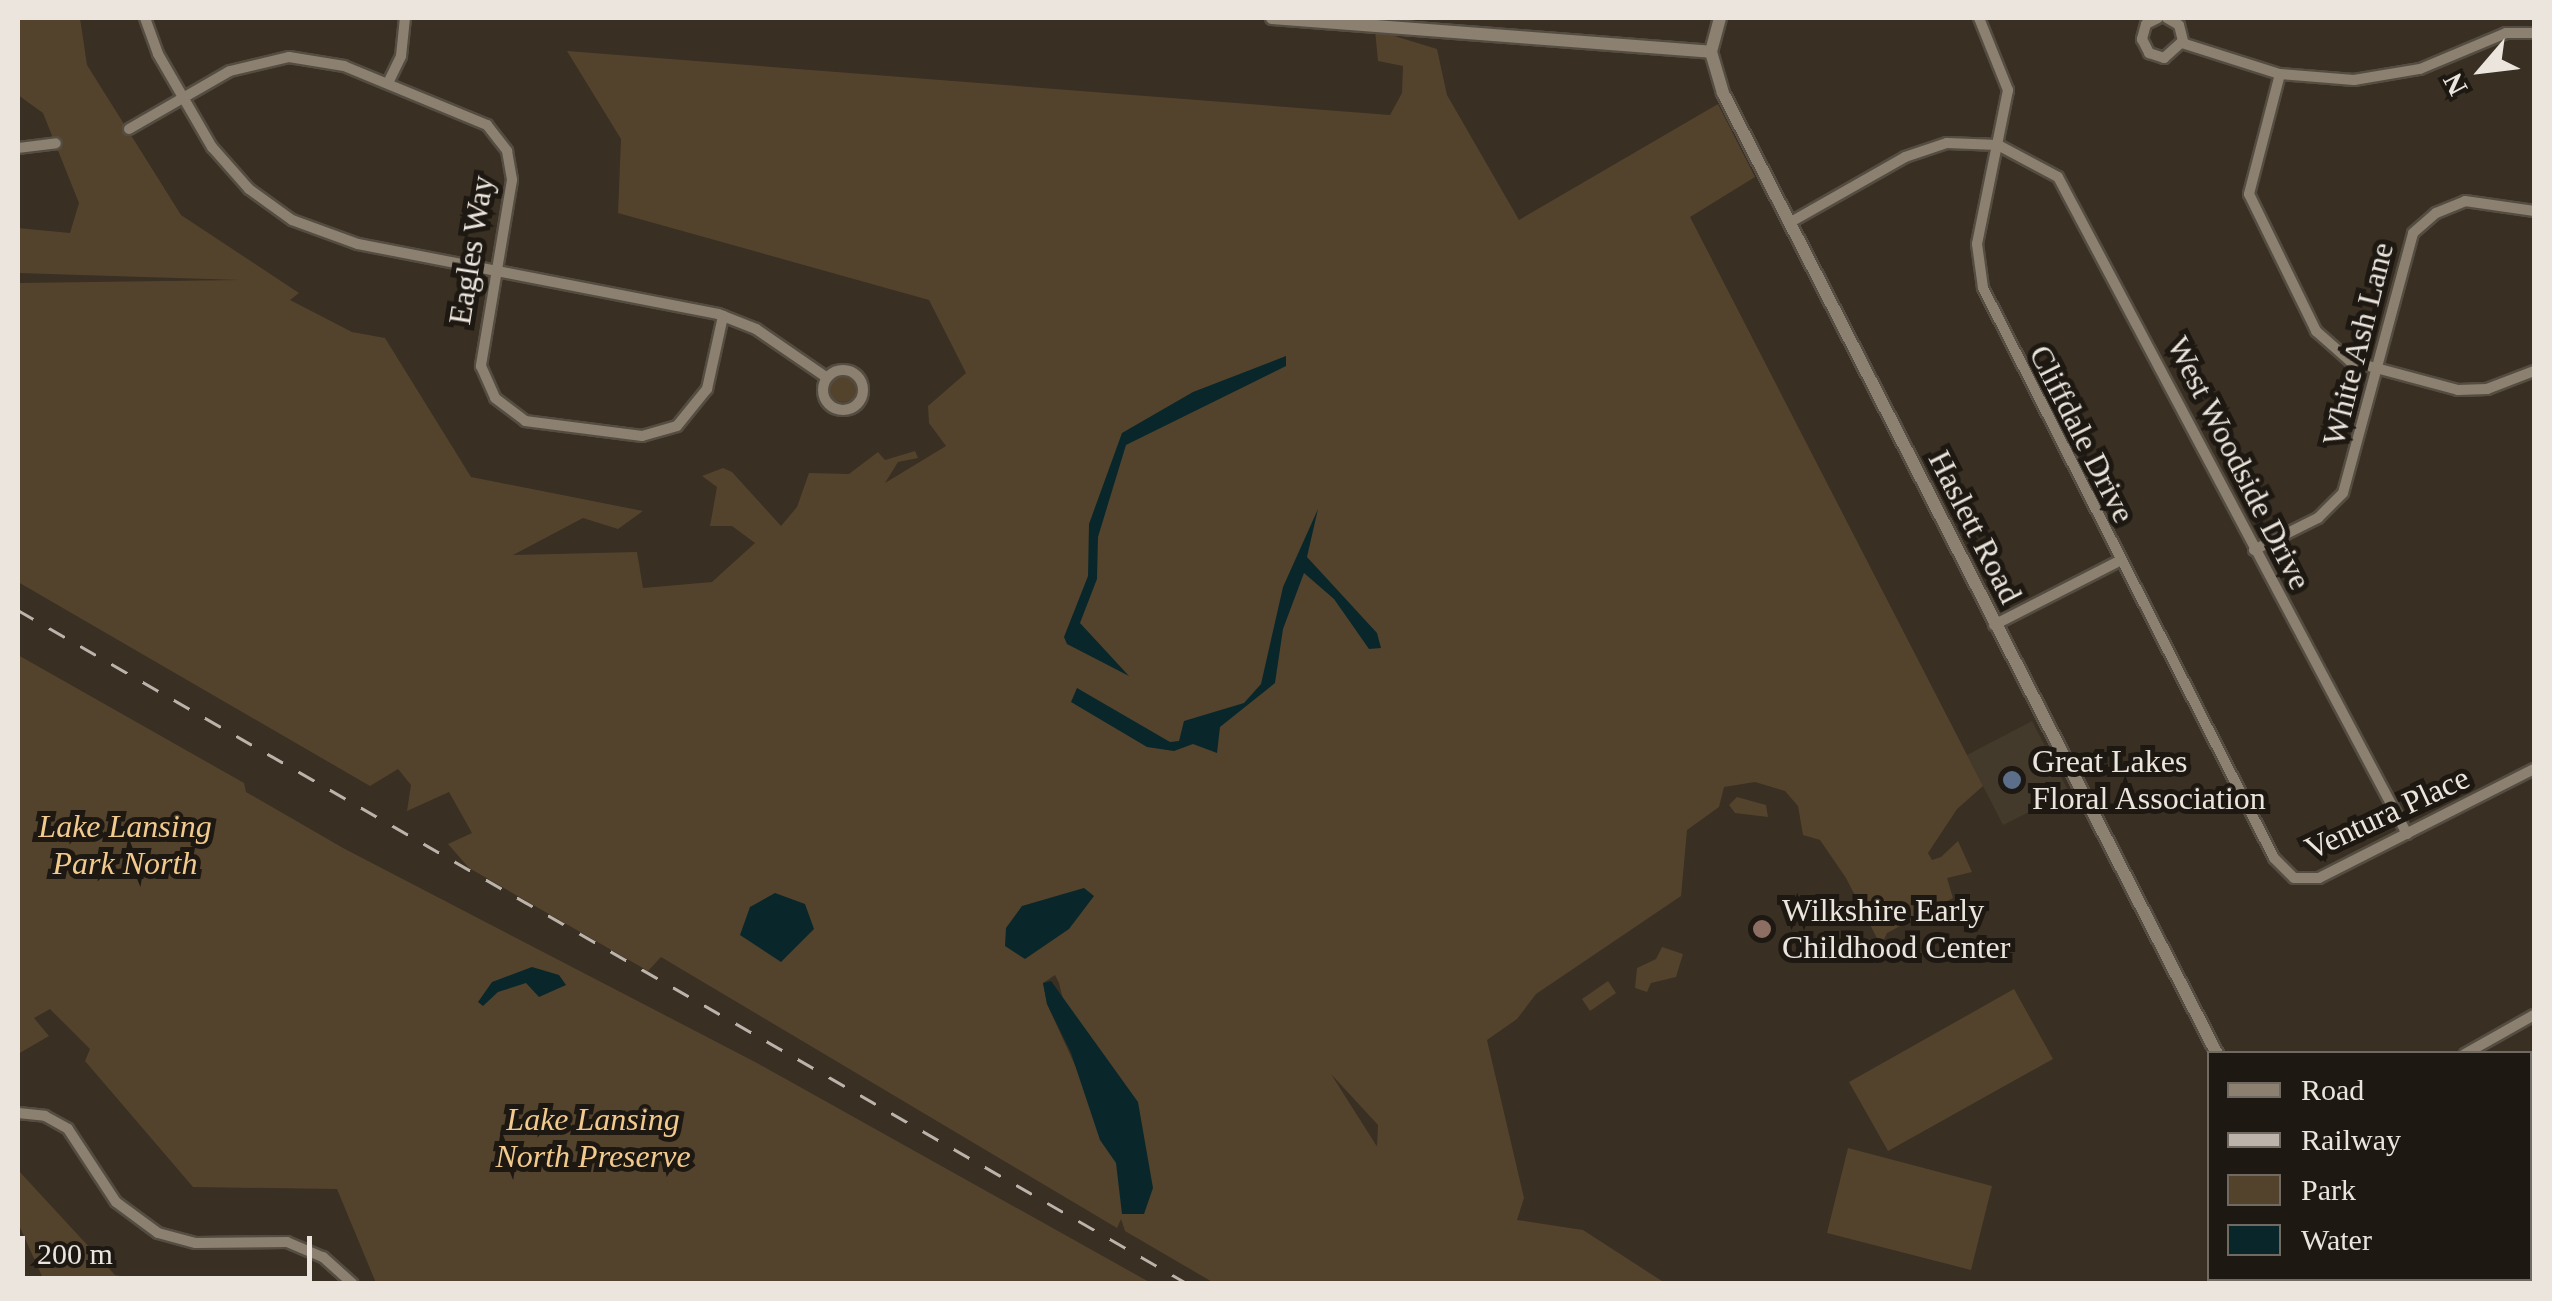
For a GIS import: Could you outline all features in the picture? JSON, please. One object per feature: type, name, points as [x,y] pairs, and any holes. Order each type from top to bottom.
[{"type":"street","points":[[145,18],[182,98],[236,176],[292,220],[358,244],[723,316],[756,329],[826,378]]},
{"type":"street","points":[[388,83],[401,56],[405,18]]},
{"type":"street","points":[[1272,18],[1710,52],[1720,18]]},
{"type":"street","name":"Cliffdale Drive","points":[[1979,18],[2008,90],[1977,244],[1982,288],[2269,851]]},
{"type":"street","points":[[2158,18],[2144,29],[2146,50],[2164,58],[2182,43]]},
{"type":"street","points":[[2167,18],[2182,30],[2182,43]]},
{"type":"street","points":[[2182,43],[2280,74],[2383,77],[2433,65],[2506,33],[2534,32]]},
{"type":"street","name":"Haslett Road","points":[[1710,52],[1723,93],[2215,1051]]},
{"type":"street","name":"Eagles Way","points":[[129,129],[230,71],[277,58],[330,62],[473,116],[503,144],[512,180],[481,349],[483,374],[501,405],[534,424],[642,436],[677,426],[707,388],[723,316]]},
{"type":"street","points":[[2280,74],[2250,178],[2252,209],[2316,331],[2344,358],[2375,371],[2474,391],[2534,371]]},
{"type":"street","points":[[1789,223],[1920,151],[1956,142],[1998,145]]},
{"type":"street","points":[[18,148],[56,143]]},
{"type":"street","name":"West Woodside Drive","points":[[1998,145],[2048,170],[2078,205],[2254,550],[2407,834]]},
{"type":"street","name":"White Ash Lane","points":[[2254,550],[2338,501],[2350,478],[2403,252],[2419,226],[2465,201],[2534,211]]},
{"type":"street","points":[[840,369],[855,373],[863,386],[860,402],[846,410],[831,406],[823,392],[826,378],[840,369]]},
{"type":"street","points":[[1994,626],[2120,561]]},
{"type":"street","name":"Ventura Place","points":[[2269,851],[2287,874],[2313,879],[2533,774]]},
{"type":"street","points":[[2469,1051],[2534,1015]]},
{"type":"street","points":[[18,1113],[45,1116],[68,1129],[116,1202],[158,1233],[196,1243],[286,1242],[323,1257],[353,1284]]},
{"type":"shaded area","points":[[2032,721],[2069,792],[2003,825],[1967,755]]},
{"type":"green space","points":[[18,18],[80,18],[87,65],[181,215],[299,293],[290,300],[352,332],[385,338],[471,477],[643,511],[618,529],[583,518],[513,555],[637,552],[643,588],[712,582],[755,543],[732,526],[710,526],[717,487],[702,476],[723,468],[732,472],[781,526],[797,507],[809,473],[849,474],[878,452],[885,460],[915,451],[918,458],[898,462],[885,483],[946,446],[929,423],[928,406],[966,373],[929,300],[618,213],[621,139],[567,51],[1390,115],[1402,93],[1403,66],[1378,61],[1375,30],[1437,49],[1447,95],[1519,220],[1718,104],[1755,177],[1690,217],[1983,786],[1957,809],[1928,853],[1932,860],[1941,857],[1958,841],[1972,872],[1947,878],[1953,898],[1887,933],[1881,946],[1846,878],[1820,840],[1803,835],[1798,806],[1785,791],[1755,782],[1724,787],[1719,807],[1687,830],[1681,896],[1536,994],[1517,1019],[1487,1040],[1524,1198],[1517,1220],[1583,1230],[1665,1283],[1214,1283],[1125,1231],[1121,1219],[1117,1228],[661,957],[648,971],[469,868],[448,844],[472,833],[449,792],[407,811],[411,785],[398,769],[370,786],[18,582],[18,283],[239,280],[18,273],[18,228],[70,233],[79,203],[43,113],[18,95]],"holes":[[[1055,975],[1059,983],[1084,1085],[1047,1004],[1043,983]],[[1331,1074],[1378,1125],[1377,1146],[1376,1145]]]},
{"type":"green space","points":[[843,376],[852,380],[856,389],[852,398],[843,402],[834,398],[830,389],[834,380]]},
{"type":"green space","points":[[18,655],[244,783],[246,792],[343,848],[757,1063],[1151,1283],[376,1283],[337,1189],[193,1187],[85,1061],[90,1049],[50,1009],[34,1018],[49,1036],[18,1054]]},
{"type":"green space","points":[[1737,797],[1766,805],[1768,817],[1735,813],[1729,805]]},
{"type":"green space","points":[[1662,947],[1683,954],[1676,977],[1651,983],[1647,992],[1635,988],[1637,968],[1656,959]]},
{"type":"green space","points":[[1608,981],[1616,993],[1590,1011],[1582,999]]},
{"type":"green space","points":[[2014,989],[2053,1059],[1888,1151],[1849,1082]]},
{"type":"green space","points":[[1848,1148],[1992,1186],[1971,1270],[1827,1233]]},
{"type":"green space","points":[[18,1170],[115,1275],[164,1283],[45,1283],[18,1223]]},
{"type":"water","points":[[1286,356],[1286,366],[1126,445],[1098,537],[1097,579],[1080,623],[1129,676],[1067,644],[1064,637],[1088,576],[1089,524],[1122,433],[1193,392]]},
{"type":"water","points":[[1318,509],[1307,557],[1377,633],[1381,648],[1369,649],[1334,599],[1304,573],[1283,629],[1275,683],[1220,727],[1217,753],[1193,744],[1174,751],[1147,747],[1071,702],[1077,688],[1170,742],[1179,741],[1184,721],[1244,703],[1261,684],[1283,587]]},
{"type":"water","points":[[1084,888],[1094,896],[1069,929],[1025,959],[1005,946],[1006,928],[1022,906]]},
{"type":"water","points":[[775,893],[805,904],[814,929],[781,962],[740,935],[750,907]]},
{"type":"water","points":[[532,967],[559,975],[566,985],[539,997],[526,983],[498,992],[483,1006],[478,1002],[492,982]]},
{"type":"water","points":[[1051,981],[1138,1102],[1153,1188],[1144,1214],[1122,1214],[1116,1163],[1100,1140],[1071,1053],[1047,1004],[1043,983]]},
{"type":"railway","points":[[18,610],[1188,1284]]},
{"type":"place","name":"Great Lakes Floral Association","points":[[2012,780]]},
{"type":"place","name":"Wilkshire Early Childhood Center","points":[[1762,929]]},
{"type":"park label","name":"Lake Lansing Park North","points":[[125,846]]},
{"type":"park label","name":"Lake Lansing North Preserve","points":[[593,1138]]}]
